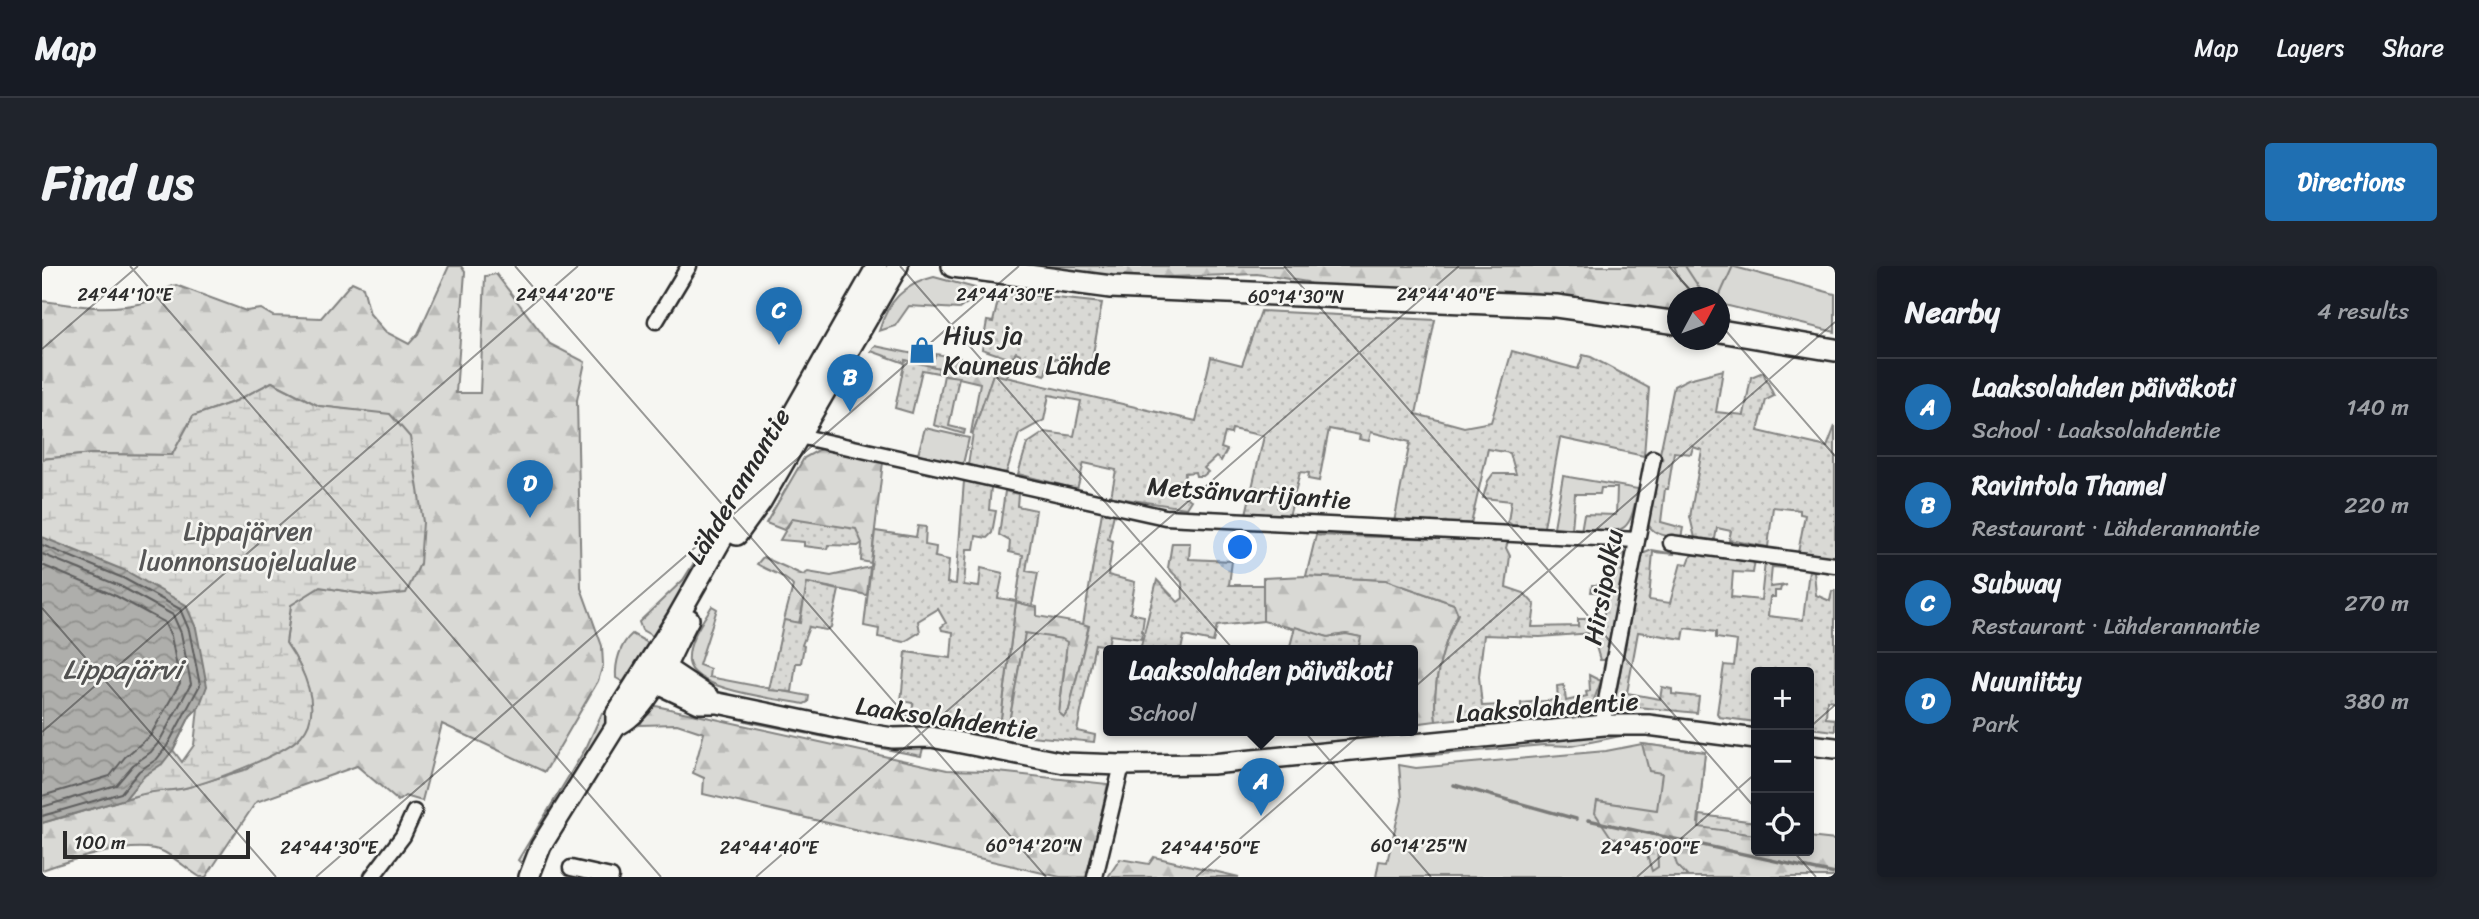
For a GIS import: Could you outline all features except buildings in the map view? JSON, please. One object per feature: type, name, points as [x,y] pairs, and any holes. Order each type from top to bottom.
[{"type":"main road","points":[[953,266],[980,267],[1111,287],[1556,306],[1667,321]]},
{"type":"main road","points":[[1730,333],[1764,340],[1775,338],[1835,350]]},
{"type":"main road","points":[[1764,340],[1771,346],[1835,365]]},
{"type":"street","points":[[656,321],[688,266]]},
{"type":"street","name":"Lähderannantie","points":[[530,877],[541,846],[616,726],[629,720],[653,671],[722,560],[791,434],[877,266]]},
{"type":"street","name":"Lähderannantie","points":[[791,434],[898,266]]},
{"type":"street","name":"Metsänvartijantie","points":[[791,434],[1165,517],[1637,540]]},
{"type":"street","name":"Hirsipolku","points":[[1604,725],[1604,711],[1653,458]]},
{"type":"street","points":[[1671,542],[1835,565]]},
{"type":"street","name":"Laaksolahdentie","points":[[653,671],[699,703],[718,704],[893,738],[931,737],[1064,763],[1212,764],[1604,725],[1648,725],[1751,738]]},
{"type":"street","points":[[1814,746],[1835,748]]},
{"type":"street","points":[[1095,877],[1122,765]]},
{"type":"street","points":[[372,877],[403,836],[414,812]]},
{"type":"street","name":"Lähderannantie","points":[[515,877],[524,861],[541,846]]},
{"type":"street","points":[[571,868],[611,877]]},
{"type":"green space","points":[[449,266],[461,266],[465,272],[456,393],[480,393],[485,276],[496,274],[550,344],[585,362],[577,400],[581,588],[602,646],[603,665],[598,681],[545,772],[442,724],[422,801],[405,796],[398,801],[357,766],[256,802],[206,877],[200,877],[164,852],[137,848],[103,852],[42,870],[42,823],[149,792],[185,788],[247,769],[310,718],[305,679],[286,643],[291,605],[320,587],[377,596],[390,415],[319,406],[272,382],[236,401],[193,416],[172,455],[92,454],[42,459],[42,301],[117,307],[148,301],[176,285],[246,311],[261,309],[273,316],[321,318],[352,282],[363,287],[370,314],[386,332],[409,344],[418,334]]},
{"type":"green space","points":[[1030,266],[1674,266],[1687,287],[1667,287],[1667,313],[1450,292],[1313,286],[1307,282],[1257,274],[1169,277],[1154,281],[1109,279]]},
{"type":"green space","points":[[1422,266],[1731,266],[1835,294],[1835,332],[1730,306],[1730,287],[1667,287],[1667,297]]},
{"type":"green space","points":[[1685,266],[1733,266],[1724,287],[1699,287]]},
{"type":"green space","points":[[934,277],[975,288],[973,299],[959,309],[909,306],[895,326],[879,331],[887,311],[899,295],[914,284]]},
{"type":"green space","points":[[1000,292],[1102,303],[1091,365],[1049,358],[1045,375],[1021,368],[1020,354],[1016,352],[1011,359],[982,349],[987,321],[993,322]]},
{"type":"green space","points":[[1261,311],[1435,320],[1416,414],[1464,427],[1491,422],[1512,351],[1578,369],[1583,355],[1591,357],[1649,388],[1644,456],[1560,438],[1544,527],[1512,525],[1508,522],[1511,501],[1483,498],[1493,474],[1516,474],[1510,453],[1488,449],[1471,524],[1394,522],[1410,442],[1371,432],[1369,441],[1359,439],[1360,435],[1329,429],[1319,481],[1308,479],[1309,473],[1300,472],[1289,517],[1246,514],[1264,436],[1232,429],[1231,434],[1225,433],[1221,448],[1227,450],[1221,461],[1216,457],[1204,468],[1208,472],[1203,476],[1196,476],[1195,472],[1185,473],[1184,484],[1181,484],[1182,495],[1191,500],[1186,508],[1111,497],[1116,470],[1084,463],[1077,489],[1018,474],[1027,444],[1045,432],[1074,436],[1081,401],[1049,395],[1044,420],[1019,434],[1006,473],[968,465],[973,433],[993,374],[1196,421],[1211,357],[1242,365]]},
{"type":"green space","points":[[875,346],[934,358],[936,354],[984,362],[987,369],[1008,374],[1006,378],[993,375],[971,433],[980,383],[938,373],[939,368],[905,360],[905,363],[871,351]]},
{"type":"green space","points":[[905,360],[939,368],[938,373],[922,370],[912,413],[895,408]]},
{"type":"green space","points":[[1723,370],[1716,412],[1744,415],[1751,377],[1763,372],[1774,396],[1766,400],[1758,431],[1827,447],[1835,426],[1835,557],[1798,553],[1805,515],[1800,514],[1800,510],[1773,507],[1768,547],[1729,540],[1731,531],[1717,528],[1714,544],[1695,538],[1690,517],[1702,450],[1693,447],[1691,454],[1674,452],[1668,489],[1665,489],[1661,522],[1683,528],[1681,538],[1660,534],[1652,530],[1646,521],[1674,386],[1688,379]]},
{"type":"green space","points":[[944,375],[959,377],[949,426],[965,430],[964,434],[934,425]]},
{"type":"green space","name":"Lippajärven luonnonsuojelualue","points":[[272,382],[319,406],[390,414],[410,437],[423,522],[420,564],[406,593],[377,596],[320,587],[291,605],[286,643],[304,676],[311,701],[308,725],[292,743],[246,767],[196,785],[137,795],[61,818],[63,791],[42,664],[42,459],[92,454],[172,455],[193,416],[236,401]],"holes":[[[198,708],[194,745],[182,762],[173,750],[190,716]]]},
{"type":"green space","points":[[925,428],[969,438],[963,464],[918,454]]},
{"type":"green space","points":[[824,447],[883,462],[871,563],[861,561],[862,543],[792,519],[784,530],[766,523],[804,458]]},
{"type":"green space","points":[[1563,476],[1638,489],[1628,523],[1617,530],[1581,531],[1584,514],[1616,515],[1617,488],[1601,488],[1600,494],[1575,494],[1572,529],[1554,527]]},
{"type":"green space","points":[[964,481],[991,487],[989,510],[996,511],[992,533],[987,538],[976,536],[974,549],[967,549],[964,585],[979,587],[981,568],[1003,573],[998,598],[1016,601],[1023,555],[1009,552],[1010,541],[999,535],[1005,491],[1018,494],[1017,506],[1036,510],[1026,571],[1038,573],[1032,606],[1016,602],[999,733],[912,719],[913,703],[901,701],[906,652],[951,658],[953,632],[942,630],[941,627],[946,623],[938,609],[918,621],[920,632],[904,642],[878,637],[879,629],[864,626],[875,531],[916,537],[918,526],[926,527],[925,545],[936,547],[935,557],[949,560],[947,583],[956,584]]},
{"type":"green space","points":[[1102,512],[1114,514],[1108,539],[1113,541],[1108,575],[1135,582],[1130,613],[1144,616],[1141,639],[1110,635],[1108,645],[1095,644],[1077,731],[1095,735],[1094,742],[1007,734],[1025,633],[1067,642],[1059,713],[1064,717],[1069,710],[1089,626],[1083,624]]},
{"type":"green space","points":[[792,519],[856,529],[862,543],[858,546],[828,545],[827,549],[804,546],[804,542],[780,540]]},
{"type":"green space","points":[[713,533],[717,536],[656,638],[642,630],[639,622],[683,580]]},
{"type":"green space","points":[[1316,535],[1508,541],[1506,548],[1510,556],[1506,587],[1524,593],[1535,605],[1532,627],[1578,626],[1578,619],[1604,619],[1604,592],[1591,592],[1592,585],[1609,585],[1610,558],[1605,557],[1606,543],[1617,545],[1624,551],[1626,563],[1605,660],[1600,660],[1592,633],[1540,637],[1484,635],[1479,676],[1482,706],[1500,705],[1502,714],[1436,721],[1440,666],[1447,639],[1458,614],[1454,604],[1386,580],[1306,576]]},
{"type":"green space","points":[[1172,543],[1190,543],[1189,559],[1232,561],[1229,585],[1263,585],[1263,621],[1217,626],[1213,642],[1184,636],[1182,645],[1141,645],[1157,580],[1178,602],[1183,598],[1182,582],[1168,568]]},
{"type":"green space","points":[[1652,550],[1675,554],[1653,552],[1649,600],[1670,603],[1681,563],[1688,564],[1691,556],[1697,553],[1755,560],[1753,573],[1733,572],[1731,597],[1761,600],[1765,562],[1796,566],[1796,569],[1772,567],[1770,587],[1787,585],[1781,587],[1780,591],[1775,591],[1775,597],[1770,597],[1768,616],[1803,620],[1809,570],[1814,571],[1816,595],[1830,601],[1832,591],[1835,591],[1835,701],[1827,700],[1826,718],[1835,719],[1835,731],[1814,729],[1814,667],[1751,667],[1751,721],[1719,717],[1717,713],[1724,665],[1734,666],[1737,641],[1716,638],[1716,632],[1685,628],[1683,639],[1638,632],[1627,693],[1660,699],[1662,687],[1672,689],[1672,694],[1699,697],[1697,713],[1618,705],[1615,700],[1642,554]]},
{"type":"green space","points":[[763,557],[803,575],[808,572],[831,576],[870,567],[867,595],[808,583],[799,623],[784,620],[793,586],[781,576],[757,564]]},
{"type":"green space","points":[[1306,576],[1386,580],[1454,604],[1458,614],[1447,639],[1440,666],[1436,721],[1418,723],[1418,645],[1359,645],[1360,637],[1346,634],[1328,637],[1263,621],[1263,578]]},
{"type":"green space","points":[[807,583],[839,590],[831,627],[826,630],[809,627],[802,645],[801,663],[796,663],[792,692],[769,690],[784,620],[800,623]]},
{"type":"green space","points":[[1016,602],[1037,607],[1037,616],[1089,625],[1069,710],[1064,717],[1059,713],[1066,656],[1025,634],[1007,734],[999,733]]},
{"type":"green space","points":[[712,606],[717,609],[699,665],[710,669],[709,677],[809,696],[808,702],[804,704],[739,692],[705,680],[694,672],[689,662],[690,647]]},
{"type":"green space","points":[[1295,627],[1328,637],[1346,634],[1361,637],[1359,645],[1290,645]]},
{"type":"green space","points":[[632,634],[652,645],[625,683],[616,678],[616,666],[621,648]]},
{"type":"green space","points":[[1589,675],[1601,681],[1592,705],[1521,713],[1521,703],[1558,700],[1557,686],[1564,685],[1566,701],[1587,696],[1586,692],[1590,691]]},
{"type":"green space","points":[[656,706],[947,770],[988,771],[1108,784],[1087,877],[1060,877],[703,794],[704,778],[693,773],[704,733],[677,724],[640,725],[649,708]]},
{"type":"green space","points":[[609,712],[612,715],[522,864],[518,860],[587,746],[602,713]]},
{"type":"green space","points":[[739,716],[924,744],[921,756],[754,723],[738,719]]},
{"type":"green space","points":[[1621,731],[1621,736],[1571,746],[1544,745],[1410,757],[1409,751]]},
{"type":"green space","points":[[1642,744],[1705,752],[1698,823],[1751,830],[1751,856],[1814,856],[1835,877],[1376,877],[1379,861],[1387,862],[1402,800],[1399,765],[1416,768],[1606,751]]},
{"type":"green space","points":[[1642,744],[1705,752],[1698,823],[1751,830],[1751,856],[1814,856],[1814,838],[1835,840],[1835,877],[1688,877],[1677,865],[1669,840],[1657,842],[1658,867],[1652,871],[1644,846],[1611,837],[1595,813],[1597,801],[1657,810],[1662,773],[1649,771]]},
{"type":"green space","points":[[1700,815],[1751,821],[1751,834],[1699,827]]},
{"type":"green space","points":[[1154,857],[1239,877],[1108,877],[1120,859],[1149,864]]},
{"type":"water","name":"Lippajärvi","points":[[42,537],[126,571],[186,605],[196,628],[207,686],[199,707],[190,716],[173,750],[162,764],[144,776],[125,799],[42,823]]},
{"type":"waterway","points":[[1454,785],[1576,819]]},
{"type":"waterway","points":[[1588,820],[1835,874]]},
{"type":"place","name":"Subway","points":[[779,345]]},
{"type":"place","name":"Hius ja Kauneus Lähde","points":[[922,350]]},
{"type":"place","name":"Ravintola Thamel","points":[[850,412]]},
{"type":"place","name":"Nuuniitty","points":[[530,518]]},
{"type":"place","name":"Laaksolahden päiväkoti","points":[[1261,816]]}]
